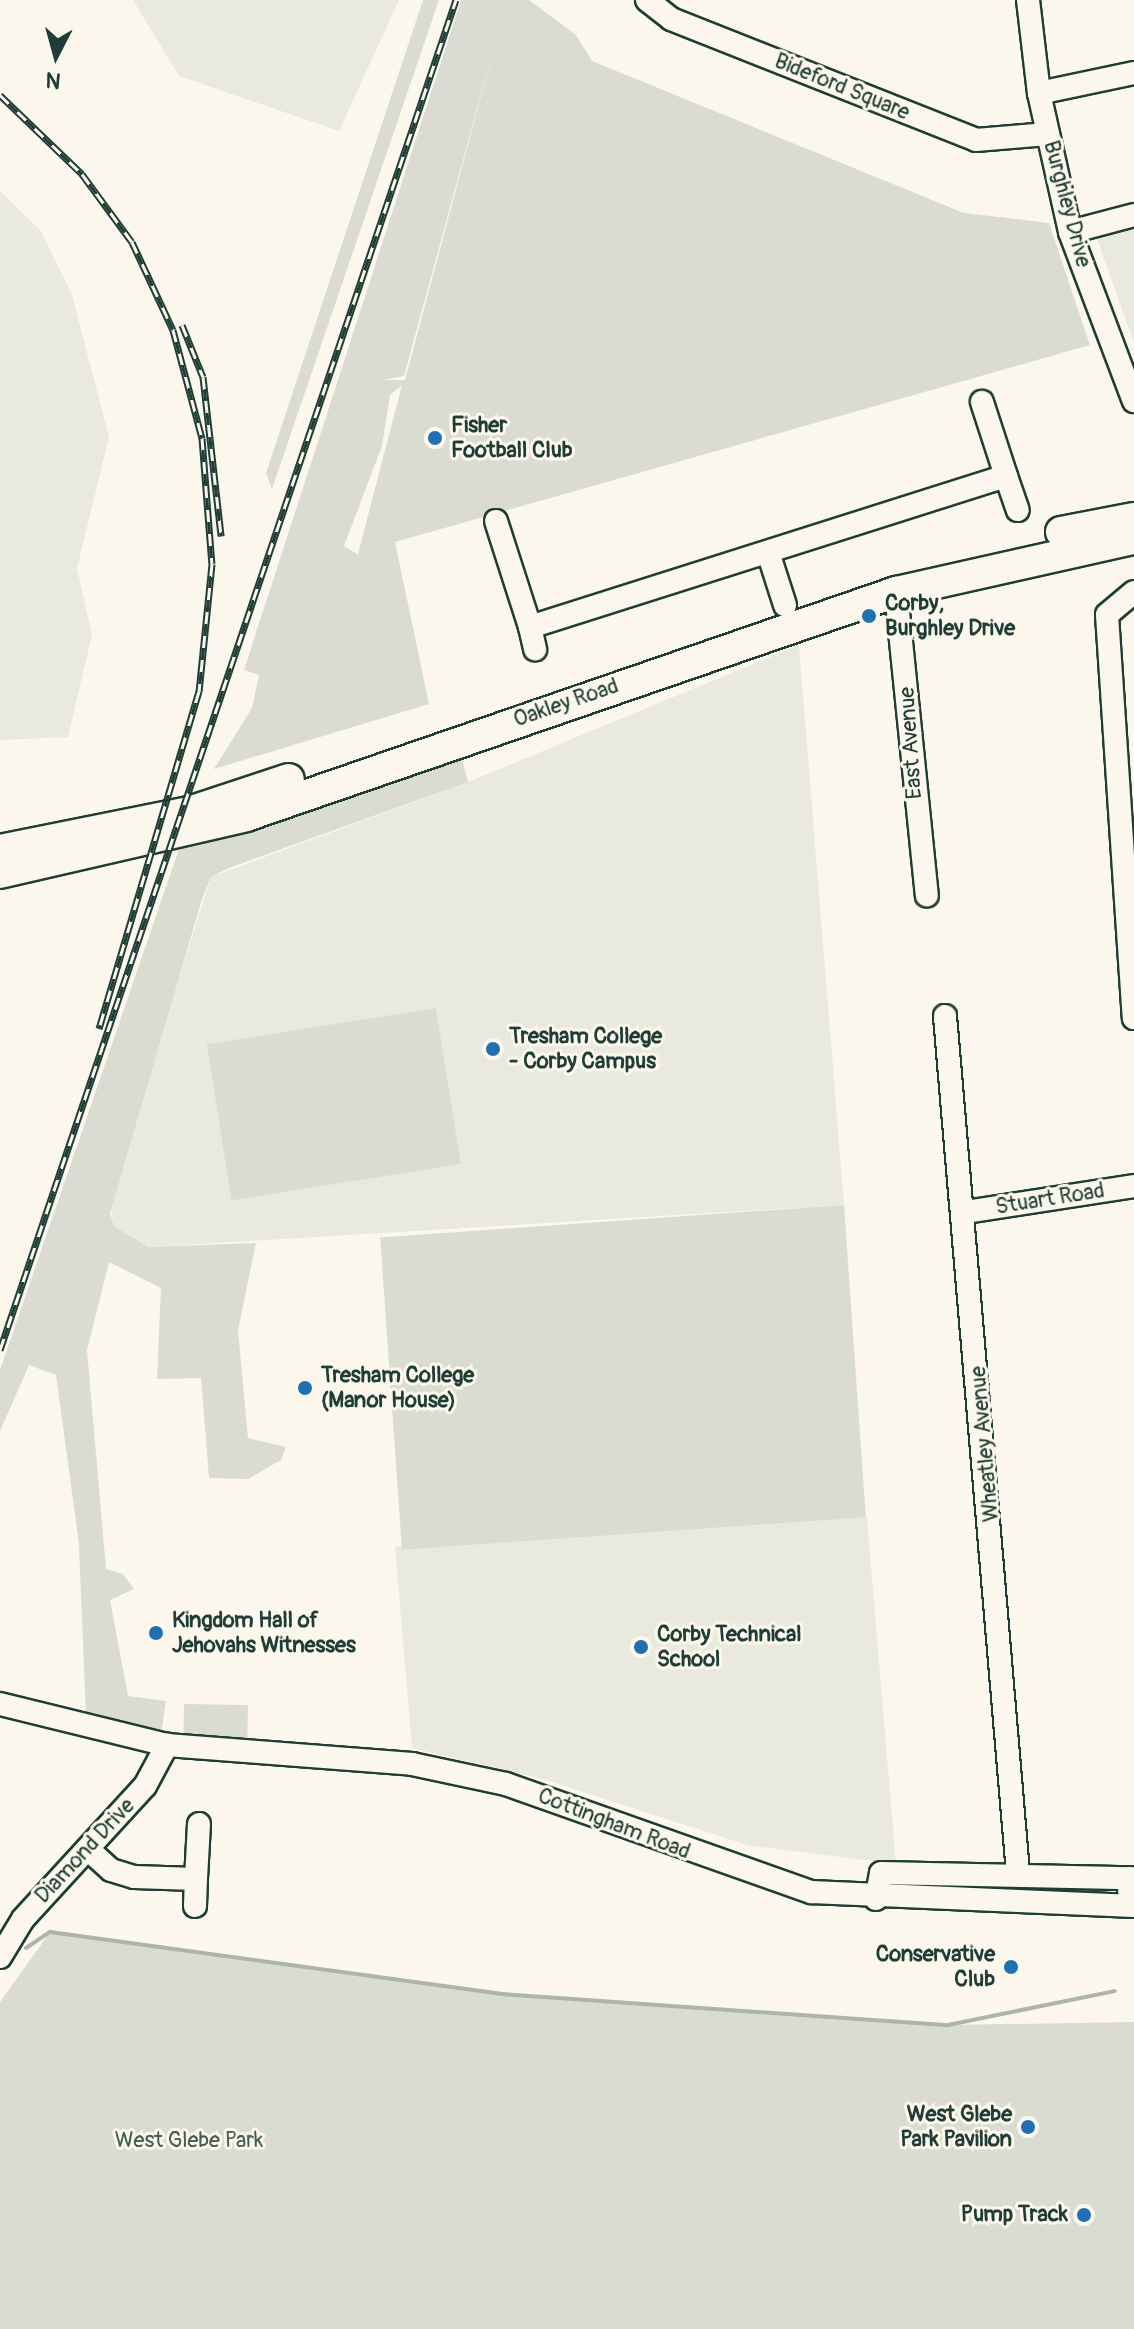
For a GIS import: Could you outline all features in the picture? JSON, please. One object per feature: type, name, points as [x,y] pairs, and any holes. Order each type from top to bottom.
[{"type":"highway","name":"Oakley Road","points":[[0,873],[246,816],[896,592],[1127,526]]},
{"type":"highway","name":"Oakley Road","points":[[0,850],[189,812],[785,605],[952,556],[1127,526]]},
{"type":"street","name":"Bideford Square","points":[[647,0],[671,19],[976,140],[1048,134]]},
{"type":"street","name":"Burghley Drive","points":[[1028,0],[1039,93],[1070,232],[1134,401]]},
{"type":"street","points":[[1039,93],[1134,73]]},
{"type":"street","points":[[1070,232],[1134,215]]},
{"type":"street","points":[[982,402],[1018,510]]},
{"type":"street","points":[[496,521],[532,638],[768,552],[1006,476]]},
{"type":"street","points":[[1127,526],[1134,502]]},
{"type":"street","points":[[768,552],[785,605]]},
{"type":"street","name":"East Avenue","points":[[896,592],[927,895]]},
{"type":"street","points":[[1134,592],[1107,615],[1123,736],[1134,1018]]},
{"type":"street","name":"Wheatley Avenue","points":[[945,1016],[966,1212],[1018,1872]]},
{"type":"street","name":"Stuart Road","points":[[966,1212],[1134,1186]]},
{"type":"street","name":"Cottingham Road","points":[[0,1704],[167,1745],[458,1773],[603,1815],[760,1880],[876,1899],[1132,1898]]},
{"type":"street","name":"Diamond Drive","points":[[0,1957],[23,1919],[91,1852],[145,1786],[167,1745]]},
{"type":"street","points":[[195,1906],[199,1824]]},
{"type":"street","points":[[91,1852],[111,1870],[134,1877],[196,1879]]},
{"type":"street","points":[[876,1899],[881,1873],[1018,1872],[1130,1878],[1132,1898]]},
{"type":"shaded area","points":[[133,0],[399,0],[339,131],[179,76]]},
{"type":"shaded area","points":[[0,191],[41,231],[72,295],[109,437],[77,568],[92,635],[68,737],[0,740]]},
{"type":"shaded area","points":[[1134,227],[1134,343],[1096,236]]},
{"type":"shaded area","name":"Tresham College - Corby Campus","points":[[799,645],[844,1205],[150,1247],[114,1226],[109,1199],[211,877],[468,782]]},
{"type":"shaded area","name":"Corby Technical School","points":[[867,1517],[896,1864],[747,1845],[543,1779],[412,1748],[395,1547]]},
{"type":"green space","points":[[423,0],[439,0],[272,489],[266,473]]},
{"type":"green space","points":[[461,0],[529,0],[576,35],[592,61],[964,213],[1049,223],[1090,345],[395,542],[429,704],[214,769],[252,708],[259,675],[244,670]],"holes":[[[500,25],[405,380],[383,380],[404,376]],[[402,385],[358,554],[357,554],[344,546],[382,446],[390,395]]]},
{"type":"green space","points":[[461,755],[468,782],[229,868],[211,877],[202,899],[110,1213],[114,1226],[149,1247],[256,1243],[238,1330],[248,1438],[286,1447],[281,1460],[248,1479],[209,1478],[201,1378],[157,1379],[161,1288],[109,1262],[87,1350],[106,1569],[123,1574],[134,1589],[110,1600],[128,1696],[166,1701],[161,1734],[86,1716],[79,1544],[56,1375],[29,1365],[0,1431],[0,1370],[180,846]]},
{"type":"green space","points":[[436,1008],[461,1164],[232,1200],[207,1044]]},
{"type":"green space","points":[[844,1205],[866,1517],[402,1550],[380,1237]]},
{"type":"green space","points":[[184,1704],[248,1705],[247,1738],[183,1737]]},
{"type":"green space","name":"West Glebe Park","points":[[50,1932],[501,1994],[948,2025],[1134,2022],[1134,2329],[0,2329],[0,2002]]},
{"type":"waterway","points":[[26,1948],[50,1932],[501,1994],[948,2025],[1115,1991]]},
{"type":"railway","points":[[0,1350],[456,0]]},
{"type":"railway","points":[[0,95],[82,174],[132,242],[173,330],[202,438],[212,564],[199,691],[99,1029]]},
{"type":"railway","points":[[182,325],[203,377],[221,536]]},
{"type":"place","name":"Fisher Football Club","points":[[435,438]]},
{"type":"place","name":"Corby, Burghley Drive","points":[[869,616]]},
{"type":"place","name":"Tresham College - Corby Campus","points":[[493,1049]]},
{"type":"place","name":"Tresham College (Manor House)","points":[[305,1388]]},
{"type":"place","name":"Kingdom Hall of Jehovahs Witnesses","points":[[156,1633]]},
{"type":"place","name":"Corby Technical School","points":[[641,1647]]},
{"type":"place","name":"Conservative Club","points":[[1011,1967]]},
{"type":"place","name":"West Glebe Park Pavilion","points":[[1028,2127]]},
{"type":"place","name":"Pump Track","points":[[1084,2215]]}]
